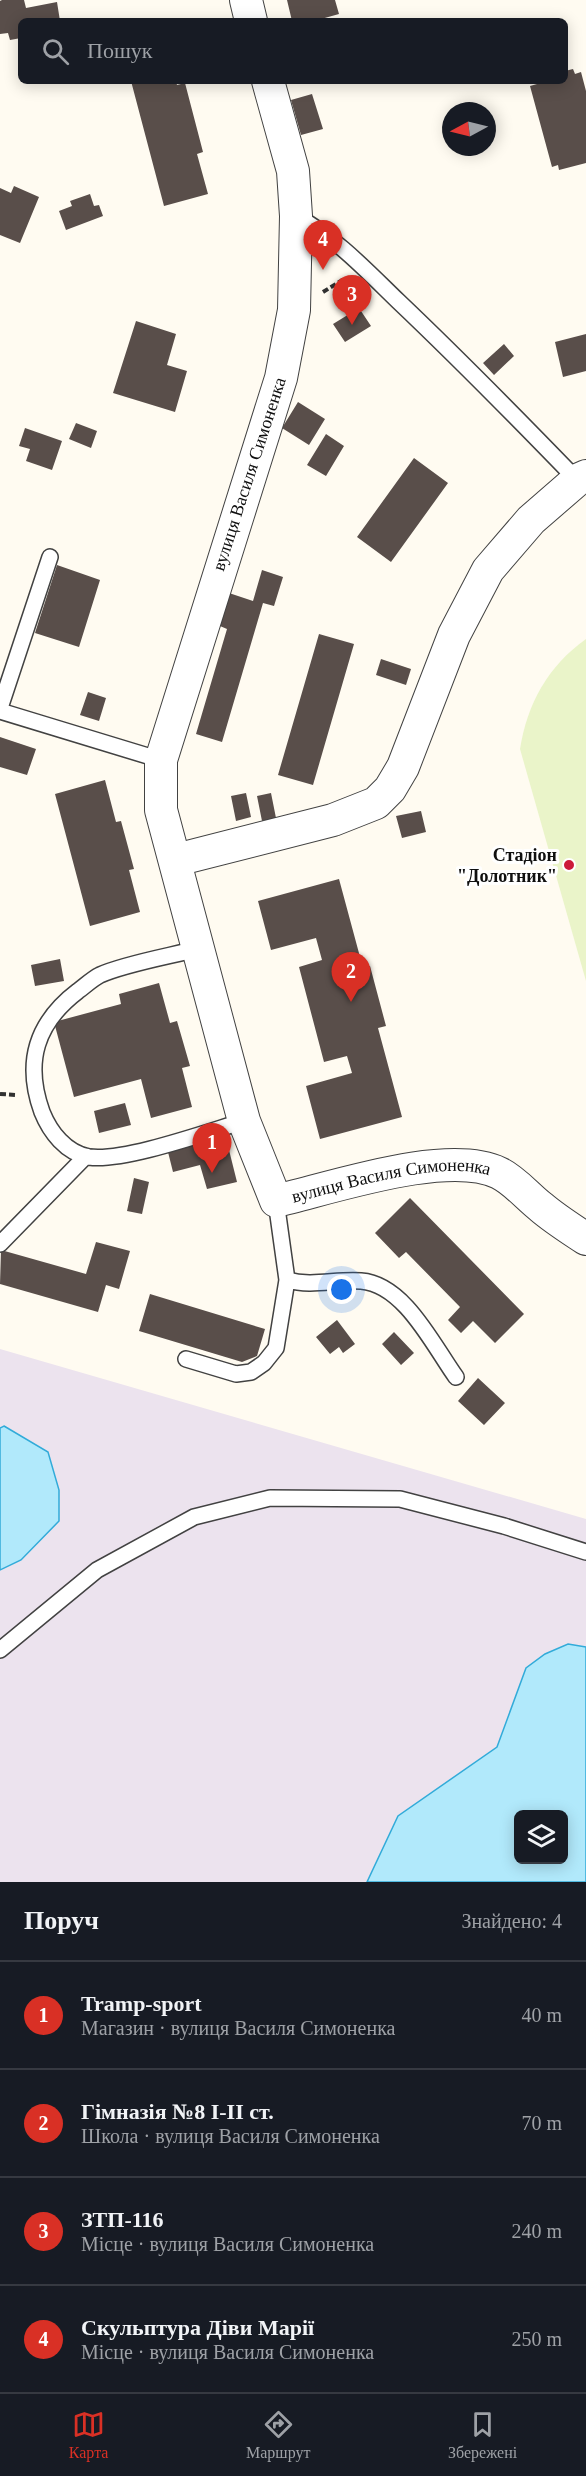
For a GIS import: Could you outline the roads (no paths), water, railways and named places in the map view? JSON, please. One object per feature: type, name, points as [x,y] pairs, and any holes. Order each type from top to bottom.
[{"type":"street","points":[[246,0],[250,18]]},
{"type":"street","name":"вулиця Василя Симоненка","points":[[269,84],[293,171],[296,216],[294,310],[281,378],[161,760],[161,810],[244,1121],[276,1201],[414,1168],[445,1163],[471,1164],[500,1173],[544,1210],[586,1239]]},
{"type":"street","points":[[176,860],[333,820],[376,803],[390,789],[403,767],[454,635],[488,570],[531,520],[582,478]]},
{"type":"lane","points":[[296,216],[321,229],[363,267],[582,478]]},
{"type":"lane","points":[[50,557],[0,710],[161,760]]},
{"type":"lane","points":[[197,949],[99,975],[70,998],[44,1025],[37,1042],[36,1094],[48,1128],[65,1146],[86,1156],[102,1158],[128,1154],[244,1121]]},
{"type":"lane","points":[[0,1244],[86,1156]]},
{"type":"lane","points":[[186,1359],[236,1374],[251,1372],[264,1363],[276,1348],[287,1280],[276,1201]]},
{"type":"lane","points":[[287,1280],[304,1285],[362,1281],[385,1286],[400,1298],[456,1377]]},
{"type":"lane","points":[[0,1650],[98,1570],[194,1517],[270,1498],[400,1499],[504,1526],[586,1552]]},
{"type":"water","points":[[4,1426],[48,1452],[59,1490],[59,1521],[21,1560],[0,1570],[0,1428]]},
{"type":"water","points":[[568,1644],[586,1647],[586,1882],[367,1882],[398,1816],[497,1747],[526,1668],[545,1654]]},
{"type":"place","name":"Скульптура Діви Марії","points":[[323,270]]},
{"type":"place","name":"ЗТП-116","points":[[352,325]]},
{"type":"place","name":"Стадіон \"Долотник\"","points":[[569,865]]},
{"type":"place","name":"Гімназія №8 I-II ст.","points":[[351,1002]]},
{"type":"place","name":"Tramp-sport","points":[[212,1173]]}]
